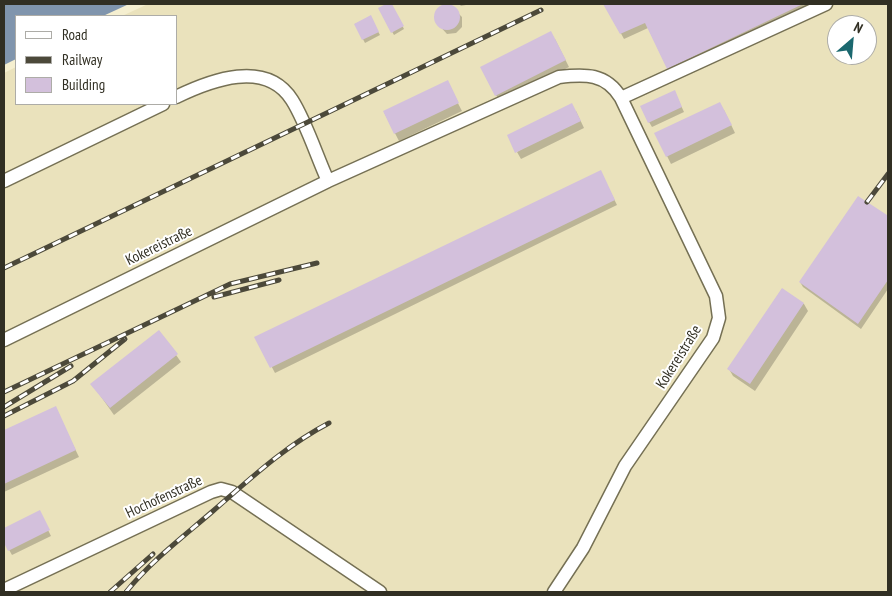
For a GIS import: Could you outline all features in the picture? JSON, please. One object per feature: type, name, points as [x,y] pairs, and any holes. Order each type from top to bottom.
[{"type":"lane","points":[[621,98],[826,4]]},
{"type":"lane","name":"Kokereistraße","points":[[4,340],[328,181],[559,77],[578,75],[604,80],[614,86],[621,98],[716,296],[719,318],[713,338],[626,466],[583,548],[554,592]]},
{"type":"lane","points":[[178,96],[196,88],[239,76],[267,78],[280,86],[292,100],[328,181]]},
{"type":"lane","points":[[4,180],[160,105]]},
{"type":"lane","name":"Hochofenstraße","points":[[4,590],[221,489],[232,492],[380,592]]},
{"type":"shaded area","points":[[148,4],[888,4],[888,592],[4,592],[4,73],[15,68],[15,105],[178,105],[178,15],[124,15]]},
{"type":"water","points":[[4,4],[129,4],[105,15],[15,15],[15,60],[4,65]]},
{"type":"building","points":[[386,4],[392,4],[404,26],[391,33],[378,8]]},
{"type":"building","points":[[447,4],[456,8],[460,17],[456,26],[447,30],[438,26],[434,17],[438,8]]},
{"type":"building","points":[[603,4],[803,4],[667,69],[645,23],[620,34]]},
{"type":"building","points":[[371,15],[379,32],[362,40],[354,24]]},
{"type":"building","points":[[551,31],[566,60],[495,96],[480,67]]},
{"type":"building","points":[[448,80],[459,103],[394,134],[383,111]]},
{"type":"building","points":[[675,90],[682,107],[648,123],[640,106]]},
{"type":"building","points":[[720,102],[732,125],[666,157],[654,133]]},
{"type":"building","points":[[572,103],[581,121],[515,153],[507,135]]},
{"type":"building","points":[[601,170],[615,200],[270,368],[254,337]]},
{"type":"building","points":[[858,196],[887,215],[888,213],[888,280],[858,324],[799,282]]},
{"type":"building","points":[[782,288],[804,303],[750,384],[727,369]]},
{"type":"building","points":[[159,330],[178,354],[110,408],[90,384]]},
{"type":"building","points":[[56,406],[76,450],[4,484],[4,430]]},
{"type":"building","points":[[40,510],[50,530],[8,551],[4,543],[4,528]]},
{"type":"railway","points":[[4,268],[541,10]]},
{"type":"railway","points":[[867,202],[888,174]]},
{"type":"railway","points":[[4,392],[230,284],[317,263]]},
{"type":"railway","points":[[214,297],[279,280]]},
{"type":"railway","points":[[4,416],[73,381],[125,339]]},
{"type":"railway","points":[[4,407],[71,366]]},
{"type":"railway","points":[[126,592],[157,560],[254,475],[298,442],[329,423]]},
{"type":"railway","points":[[110,592],[153,554]]}]
